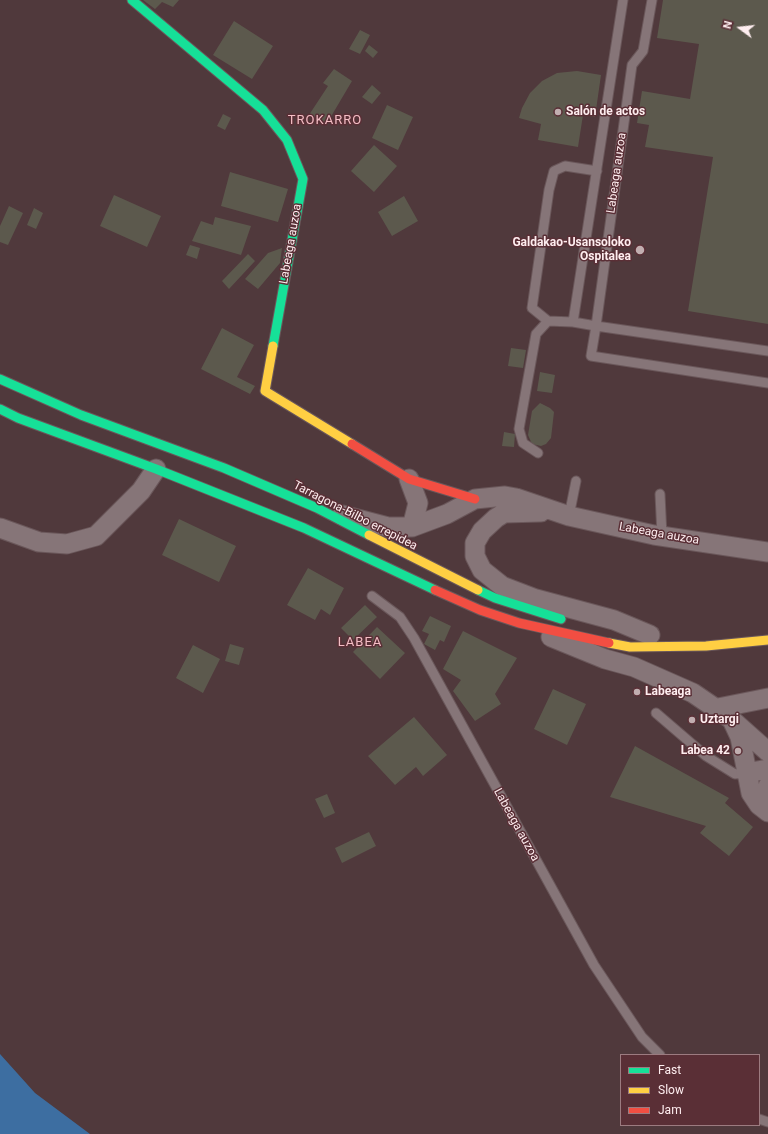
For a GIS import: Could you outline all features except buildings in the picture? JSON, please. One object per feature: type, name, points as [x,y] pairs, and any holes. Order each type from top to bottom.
[{"type":"main road","name":"Labeaga auzoa","points":[[132,0],[263,110],[287,140],[303,179],[265,391],[409,479]]},
{"type":"main road","name":"Tarragona-Bilbo errepidea","points":[[0,379],[82,415],[224,468],[318,508],[404,554],[495,598],[568,620]]},
{"type":"main road","points":[[0,409],[75,440],[156,469],[304,528],[396,573],[480,610],[519,623],[630,647],[706,646],[768,640]]},
{"type":"main road","points":[[409,479],[475,499]]},
{"type":"main road","points":[[605,628],[706,646]]},
{"type":"street","points":[[0,528],[39,542],[67,544],[96,536],[141,491],[156,469]]},
{"type":"street","points":[[409,479],[418,503],[412,527]]},
{"type":"street","name":"Labeaga auzoa","points":[[318,508],[388,527],[412,527],[447,514],[475,499],[505,496],[516,498],[569,516],[662,536],[768,552]]},
{"type":"street","name":"Labeaga auzoa","points":[[551,511],[504,513],[496,518],[482,530],[475,543],[475,556],[482,570],[502,586],[536,599],[614,620],[650,635]]},
{"type":"street","points":[[519,623],[605,659],[634,667],[693,693],[724,713],[768,752]]},
{"type":"street","points":[[724,713],[768,698]]},
{"type":"street","points":[[724,713],[740,737],[751,793],[759,805],[768,812]]},
{"type":"street","points":[[746,773],[768,769]]},
{"type":"street","points":[[768,786],[768,795]]},
{"type":"lane","name":"Labeaga auzoa","points":[[573,322],[623,0]]},
{"type":"lane","name":"Labeaga auzoa","points":[[652,0],[643,51],[632,65],[591,356],[768,383]]},
{"type":"lane","name":"Labeaga auzoa","points":[[548,320],[532,308],[549,190],[554,172],[564,166],[597,171]]},
{"type":"lane","points":[[538,453],[523,443],[519,429],[536,334],[548,320],[573,322],[768,351]]},
{"type":"lane","points":[[569,516],[576,481]]},
{"type":"lane","points":[[660,494],[662,536]]},
{"type":"lane","name":"Labeaga auzoa","points":[[372,596],[400,617],[414,638],[594,965],[642,1038],[659,1054]]},
{"type":"lane","points":[[656,713],[706,756],[735,774],[746,773]]},
{"type":"water","points":[[0,1054],[35,1093],[90,1134],[0,1134]]},
{"type":"traffic: fast","points":[[132,0],[263,110],[287,140],[303,179],[273,346]]},
{"type":"traffic: fast","points":[[0,379],[81,415],[224,468],[317,508],[369,535]]},
{"type":"traffic: fast","points":[[0,409],[18,418],[156,469],[304,528],[435,590]]},
{"type":"traffic: fast","points":[[478,590],[495,598],[561,619]]},
{"type":"traffic: slow","points":[[273,346],[265,391],[352,444]]},
{"type":"traffic: slow","points":[[369,535],[478,590]]},
{"type":"traffic: slow","points":[[609,643],[630,647],[706,646],[768,640]]},
{"type":"traffic: jam","points":[[352,444],[409,479],[475,499]]},
{"type":"traffic: jam","points":[[435,590],[480,610],[519,623],[609,643]]},
{"type":"place","name":"Salón de actos","points":[[558,112]]},
{"type":"place","name":"Galdakao-Usansoloko Ospitalea","points":[[640,250]]},
{"type":"place","name":"Labeaga","points":[[637,692]]},
{"type":"place","name":"Uztargi","points":[[692,720]]},
{"type":"place","name":"Labea 42","points":[[738,751]]},
{"type":"district","name":"TROKARRO","points":[[325,121]]},
{"type":"district","name":"LABEA","points":[[360,643]]}]
